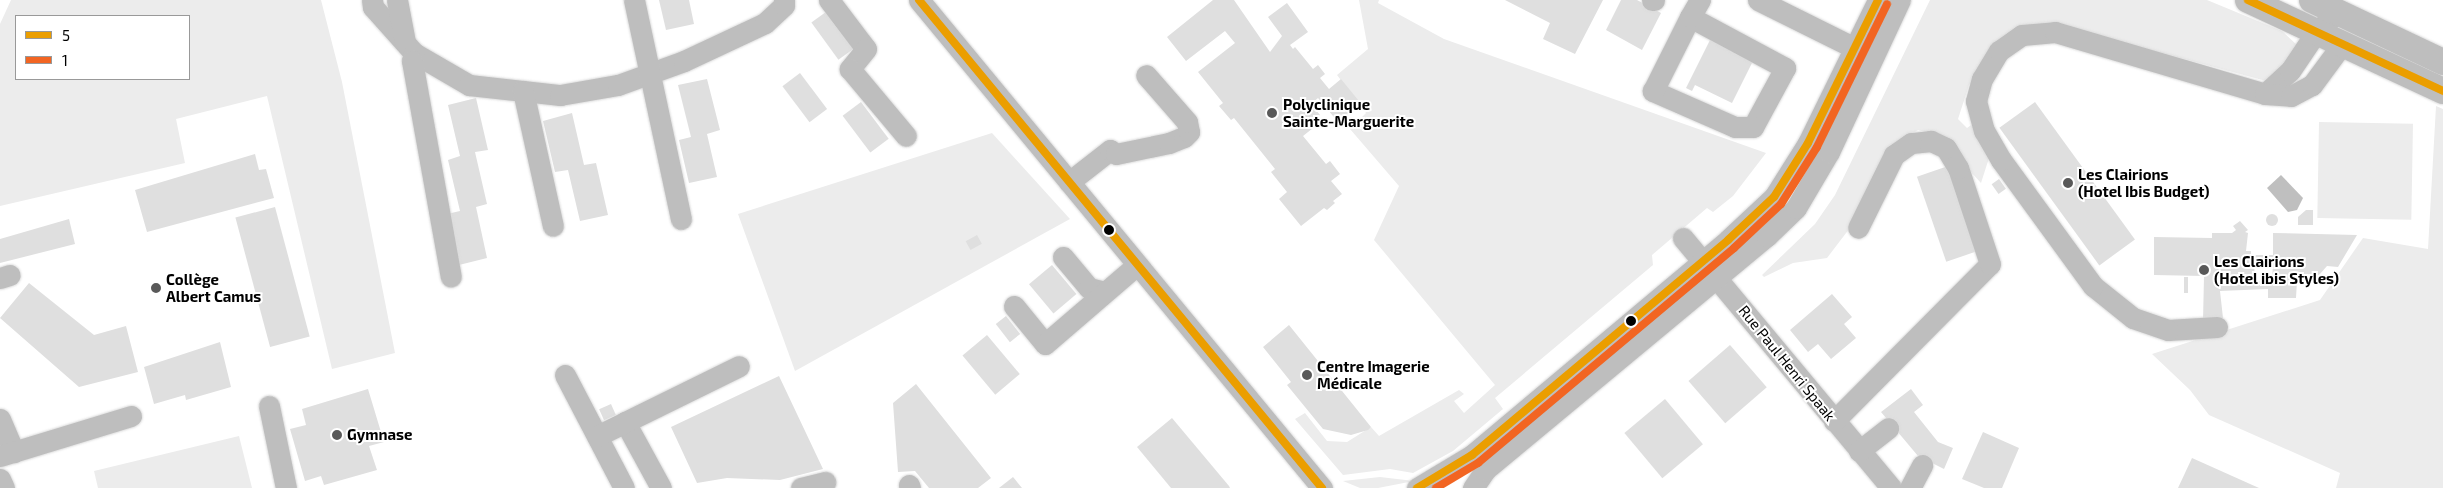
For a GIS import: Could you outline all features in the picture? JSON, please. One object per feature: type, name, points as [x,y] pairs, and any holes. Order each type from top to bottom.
[{"type":"main road","points":[[2248,0],[2443,91]]},
{"type":"main road","points":[[2312,0],[2443,62]]},
{"type":"street","points":[[372,0],[374,7],[409,48],[469,85],[560,95],[618,85],[652,73],[765,23],[784,5],[784,0]]},
{"type":"street","points":[[397,0],[412,61],[451,277]]},
{"type":"street","points":[[634,0],[652,73],[681,219]]},
{"type":"street","points":[[829,0],[866,49],[850,69],[906,136]]},
{"type":"street","points":[[919,0],[1322,488]]},
{"type":"street","points":[[1758,0],[1863,53]]},
{"type":"street","points":[[1417,488],[1472,455],[1710,269],[1767,236],[1796,208],[1829,152],[1863,53],[1878,0]]},
{"type":"street","points":[[1863,53],[1900,0]]},
{"type":"street","points":[[1695,8],[1785,68],[1753,127],[1735,127],[1653,91],[1695,8]]},
{"type":"street","points":[[2265,94],[2290,71],[2317,31],[2338,12]]},
{"type":"street","points":[[2217,327],[2168,330],[2133,318],[2093,286],[2000,160],[1978,116],[1976,101],[1982,79],[1999,51],[2022,35],[2055,32],[2265,94],[2291,96],[2312,85],[2342,44]]},
{"type":"street","points":[[1068,182],[1110,150],[1116,154],[1169,143],[1184,138],[1189,132],[1187,122],[1146,75]]},
{"type":"street","points":[[523,91],[553,226]]},
{"type":"street","points":[[1834,421],[1990,264],[1958,168],[1946,148],[1931,141],[1911,143],[1894,155],[1858,228]]},
{"type":"street","name":"Rue Paul Henri Spaak","points":[[1682,238],[1710,269],[1891,488]]},
{"type":"street","points":[[1063,257],[1089,288],[1105,292]]},
{"type":"street","points":[[1014,306],[1045,344],[1137,265]]},
{"type":"street","points":[[1473,488],[1485,470],[1710,269]]},
{"type":"street","points":[[597,436],[739,366]]},
{"type":"street","points":[[565,375],[624,488]]},
{"type":"street","points":[[269,406],[286,488]]},
{"type":"street","points":[[0,419],[7,454],[131,416]]},
{"type":"street","points":[[625,422],[661,488]]},
{"type":"street","points":[[1860,451],[1888,428]]},
{"type":"street","points":[[1910,488],[1922,465]]},
{"type":"street","points":[[0,479],[4,488]]},
{"type":"street","points":[[802,488],[825,482]]},
{"type":"shaded area","points":[[11,0],[321,0],[342,82],[395,353],[332,369],[267,96],[176,119],[185,163],[0,206],[0,24]]},
{"type":"shaded area","points":[[1359,0],[1379,0],[1378,3],[1444,39],[1766,153],[1733,196],[1713,212],[1707,208],[1652,255],[1653,265],[1495,398],[1503,409],[1453,451],[1413,473],[1390,469],[1343,475],[1295,419],[1305,413],[1327,441],[1347,442],[1371,427],[1379,436],[1459,390],[1464,394],[1454,401],[1464,413],[1495,385],[1374,240],[1399,186],[1350,129],[1366,113],[1337,75],[1368,49]]},
{"type":"shaded area","points":[[1930,0],[2207,0],[2282,31],[2297,45],[2293,59],[2266,81],[2085,32],[2002,39],[1969,85],[1958,119],[1967,128],[1974,123],[1989,158],[1981,183],[1937,135],[1918,130],[1895,145],[1856,220],[1827,258],[1793,263],[1764,277],[1762,275],[1815,224],[1835,195]]},
{"type":"shaded area","points":[[2436,106],[2443,109],[2443,488],[2336,488],[2340,473],[2209,415],[2190,390],[2152,354],[2320,300],[2363,238],[2428,249]]},
{"type":"shaded area","points":[[2319,122],[2413,124],[2411,220],[2317,218]]},
{"type":"shaded area","points":[[992,133],[1070,219],[795,371],[738,214]]},
{"type":"shaded area","points":[[2281,175],[2303,198],[2297,210],[2288,212],[2267,188]]},
{"type":"shaded area","points":[[239,436],[252,488],[98,488],[94,471]]},
{"type":"shaded area","points":[[1380,477],[1414,481],[1378,488],[1360,488],[1343,481]]},
{"type":"building","points":[[659,0],[689,0],[694,24],[666,30]]},
{"type":"building","name":"Polyclinique Sainte-Marguerite","points":[[1213,0],[1234,0],[1270,52],[1282,36],[1268,17],[1287,3],[1308,32],[1290,45],[1293,49],[1295,47],[1313,69],[1318,65],[1325,74],[1320,78],[1329,89],[1341,79],[1363,106],[1338,122],[1318,98],[1311,104],[1320,115],[1314,119],[1318,124],[1303,136],[1326,164],[1330,161],[1340,174],[1331,181],[1342,194],[1333,201],[1335,203],[1327,210],[1324,208],[1301,226],[1279,199],[1287,192],[1271,172],[1275,169],[1234,118],[1231,120],[1219,106],[1223,103],[1198,72],[1235,43],[1225,31],[1186,61],[1167,37]]},
{"type":"building","points":[[1505,0],[1603,0],[1575,54],[1543,39],[1550,23]]},
{"type":"building","points":[[1621,0],[1637,0],[1661,13],[1642,50],[1606,30]]},
{"type":"building","points":[[830,9],[857,46],[838,60],[811,23]]},
{"type":"building","points":[[1713,34],[1756,55],[1732,103],[1695,85],[1692,91],[1686,88]]},
{"type":"building","points":[[800,73],[827,109],[810,122],[782,86]]},
{"type":"building","points":[[707,79],[720,130],[707,134],[717,177],[689,183],[679,140],[691,137],[678,85]]},
{"type":"building","points":[[476,98],[488,150],[475,152],[487,204],[476,207],[487,258],[459,265],[447,214],[460,211],[448,160],[460,156],[448,105]]},
{"type":"building","points":[[861,102],[889,139],[870,153],[843,116]]},
{"type":"building","name":"Les Clairions (Hotel Ibis Budget)","points":[[2035,102],[2135,240],[2099,265],[1999,128]]},
{"type":"building","points":[[572,113],[584,165],[596,163],[608,215],[580,221],[568,170],[555,172],[543,121]]},
{"type":"building","points":[[255,154],[259,170],[266,169],[274,198],[147,232],[135,190]]},
{"type":"building","points":[[1951,165],[1980,250],[1946,262],[1917,177]]},
{"type":"building","points":[[1999,179],[2006,189],[1999,194],[1992,184]]},
{"type":"building","points":[[275,207],[310,336],[270,347],[235,218]]},
{"type":"building","points":[[2306,210],[2313,210],[2313,225],[2298,225],[2298,217]]},
{"type":"building","points":[[2274,214],[2277,215],[2277,225],[2270,226],[2267,225],[2266,218],[2267,215]]},
{"type":"building","points":[[69,219],[75,244],[0,263],[0,239]]},
{"type":"building","name":"Les Clairions (Hotel ibis Styles)","points":[[2240,221],[2248,230],[2245,232],[2248,233],[2246,251],[2251,251],[2251,255],[2273,255],[2273,233],[2357,235],[2338,267],[2327,266],[2313,282],[2297,281],[2296,298],[2268,298],[2268,289],[2220,291],[2223,318],[2203,321],[2204,276],[2154,275],[2154,237],[2212,238],[2212,233],[2232,233],[2236,230],[2233,226]],"holes":[[[2254,262],[2273,263],[2272,281],[2255,281]]]},
{"type":"building","points":[[977,235],[982,244],[970,250],[966,241]]},
{"type":"building","points":[[1052,265],[1076,294],[1053,313],[1029,284]]},
{"type":"building","points":[[2184,277],[2188,277],[2188,293],[2184,293]]},
{"type":"building","points":[[29,283],[94,335],[126,326],[138,372],[79,387],[0,318]]},
{"type":"building","points":[[1832,294],[1852,317],[1844,324],[1856,338],[1831,359],[1818,344],[1808,352],[1790,330]]},
{"type":"building","points":[[1006,316],[1020,334],[1010,342],[996,324]]},
{"type":"building","name":"Centre Imagerie Médicale","points":[[1289,325],[1371,427],[1368,430],[1351,435],[1323,429],[1287,385],[1291,382],[1263,347]]},
{"type":"building","points":[[987,335],[1020,374],[995,395],[962,356]]},
{"type":"building","points":[[220,342],[231,387],[186,400],[185,395],[154,404],[144,367]]},
{"type":"building","points":[[1730,345],[1767,387],[1725,423],[1688,381]]},
{"type":"building","points":[[779,376],[823,469],[780,480],[727,478],[697,483],[671,427]]},
{"type":"building","points":[[916,384],[991,478],[978,488],[929,488],[915,471],[898,472],[893,403]]},
{"type":"building","name":"Gymnase","points":[[368,389],[384,442],[369,446],[377,470],[324,485],[321,476],[305,481],[290,429],[306,425],[302,409]]},
{"type":"building","points":[[1911,389],[1923,405],[1914,412],[1938,442],[1953,448],[1944,469],[1918,456],[1881,412]]},
{"type":"building","points":[[1665,399],[1703,444],[1662,478],[1624,433]]},
{"type":"building","points":[[611,404],[616,415],[604,420],[599,409]]},
{"type":"building","points":[[1172,418],[1230,488],[1171,488],[1137,447]]},
{"type":"building","points":[[1983,432],[2019,448],[2002,488],[1984,488],[1962,479]]},
{"type":"building","points":[[2192,458],[2259,488],[2178,488]]},
{"type":"building","points":[[1013,477],[1022,488],[999,488]]},
{"type":"transit line","name":"5","points":[[919,0],[1322,488]]},
{"type":"transit line","name":"5","points":[[1417,488],[1472,455],[1728,240],[1774,197],[1808,143],[1878,0]]},
{"type":"transit line","name":"5","points":[[2248,0],[2443,91]]},
{"type":"transit line","name":"1","points":[[1436,488],[1478,463],[1734,248],[1781,204],[1817,147],[1887,4]]},
{"type":"place","name":"Polyclinique Sainte-Marguerite","points":[[1272,113]]},
{"type":"place","name":"Les Clairions (Hotel Ibis Budget)","points":[[2068,183]]},
{"type":"place","name":"Les Clairions (Hotel ibis Styles)","points":[[2204,270]]},
{"type":"place","name":"Collège Albert Camus","points":[[156,288]]},
{"type":"place","name":"Centre Imagerie Médicale","points":[[1307,375]]},
{"type":"place","name":"Gymnase","points":[[337,435]]}]
